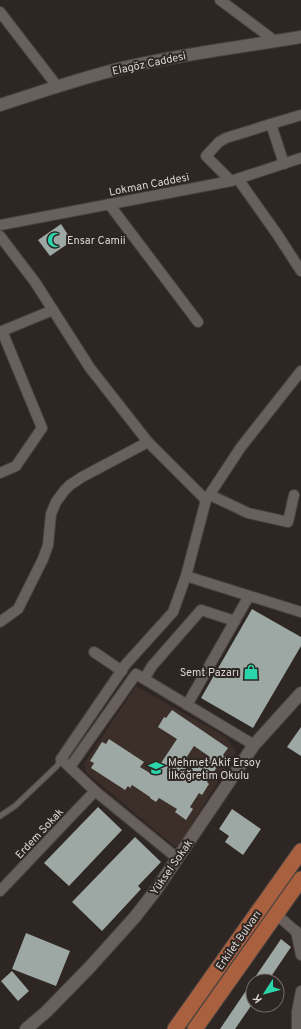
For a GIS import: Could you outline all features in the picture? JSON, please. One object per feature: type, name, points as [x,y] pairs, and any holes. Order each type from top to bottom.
[{"type":"main road","name":"Erkilet Bulvarı","points":[[175,1029],[301,850]]},
{"type":"main road","name":"Erkilet Bulvarı","points":[[195,1029],[301,879]]},
{"type":"street","points":[[220,0],[275,41]]},
{"type":"street","points":[[0,12],[57,86]]},
{"type":"street","name":"Elagöz Caddesi","points":[[0,105],[57,86],[122,68],[158,60],[301,37]]},
{"type":"street","points":[[301,116],[226,138],[216,145],[206,156],[235,180],[276,234],[301,271]]},
{"type":"street","points":[[271,124],[284,164]]},
{"type":"street","name":"Lokman Caddesi","points":[[0,224],[235,180],[301,158]]},
{"type":"street","points":[[109,204],[198,322]]},
{"type":"street","points":[[0,236],[35,282],[90,368],[148,442],[208,498],[248,513],[288,522],[294,494]]},
{"type":"street","points":[[0,473],[16,466],[42,428],[1,332],[53,310]]},
{"type":"street","points":[[177,858],[95,791],[61,759],[126,664],[173,612],[186,576],[208,498],[242,446],[301,371]]},
{"type":"street","points":[[0,622],[18,609],[43,559],[50,535],[51,514],[60,496],[82,477],[148,442]]},
{"type":"street","points":[[186,576],[301,612]]},
{"type":"street","points":[[187,705],[249,596]]},
{"type":"street","points":[[144,679],[152,666],[201,610],[235,621]]},
{"type":"street","points":[[94,652],[122,671]]},
{"type":"street","points":[[70,767],[136,674],[254,745]]},
{"type":"street","name":"Yüksel Sokak","points":[[26,1029],[68,990],[112,943],[156,890],[254,745],[301,693]]},
{"type":"street","name":"Erdem Sokak","points":[[0,891],[95,791]]},
{"type":"street","points":[[276,914],[298,934],[301,955]]},
{"type":"street","points":[[297,1029],[301,992]]},
{"type":"lane","points":[[0,816],[15,806],[57,766],[61,759]]},
{"type":"shaded area","name":"Mehmet Akif Ersoy İlköğretim Okulu","points":[[136,686],[226,737],[236,752],[179,845],[176,846],[174,846],[86,772],[84,764]]},
{"type":"building","name":"Ensar Camii","points":[[61,224],[72,241],[50,256],[38,240]]},
{"type":"building","name":"Semt Pazarı","points":[[252,609],[301,637],[301,646],[253,728],[201,698]]},
{"type":"building","points":[[172,710],[228,748],[223,755],[226,758],[219,768],[217,767],[207,782],[209,784],[202,795],[199,793],[190,807],[193,809],[186,820],[175,812],[177,809],[159,798],[156,802],[132,785],[130,788],[128,786],[125,790],[91,768],[94,763],[90,761],[102,742],[106,744],[109,739],[144,762],[140,767],[153,775],[177,739],[158,727],[164,717],[166,718]],"holes":[[[194,746],[210,757],[203,769],[186,758]]]},
{"type":"building","points":[[301,727],[301,756],[287,747]]},
{"type":"building","points":[[98,807],[122,830],[69,886],[44,863]]},
{"type":"building","points":[[232,809],[261,829],[243,855],[225,842],[229,836],[219,829]]},
{"type":"building","points":[[135,837],[161,862],[138,886],[141,889],[102,931],[72,902]]},
{"type":"building","points":[[26,933],[70,951],[56,986],[12,969]]},
{"type":"building","points":[[281,939],[291,947],[273,973],[258,973]]},
{"type":"building","points":[[12,971],[29,991],[18,1001],[1,981]]},
{"type":"building","points":[[245,992],[246,1013],[235,1029],[220,1029]]},
{"type":"place","name":"Ensar Camii","points":[[55,240]]},
{"type":"place","name":"Semt Pazarı","points":[[251,672]]},
{"type":"place","name":"Mehmet Akif Ersoy İlköğretim Okulu","points":[[156,768]]}]
